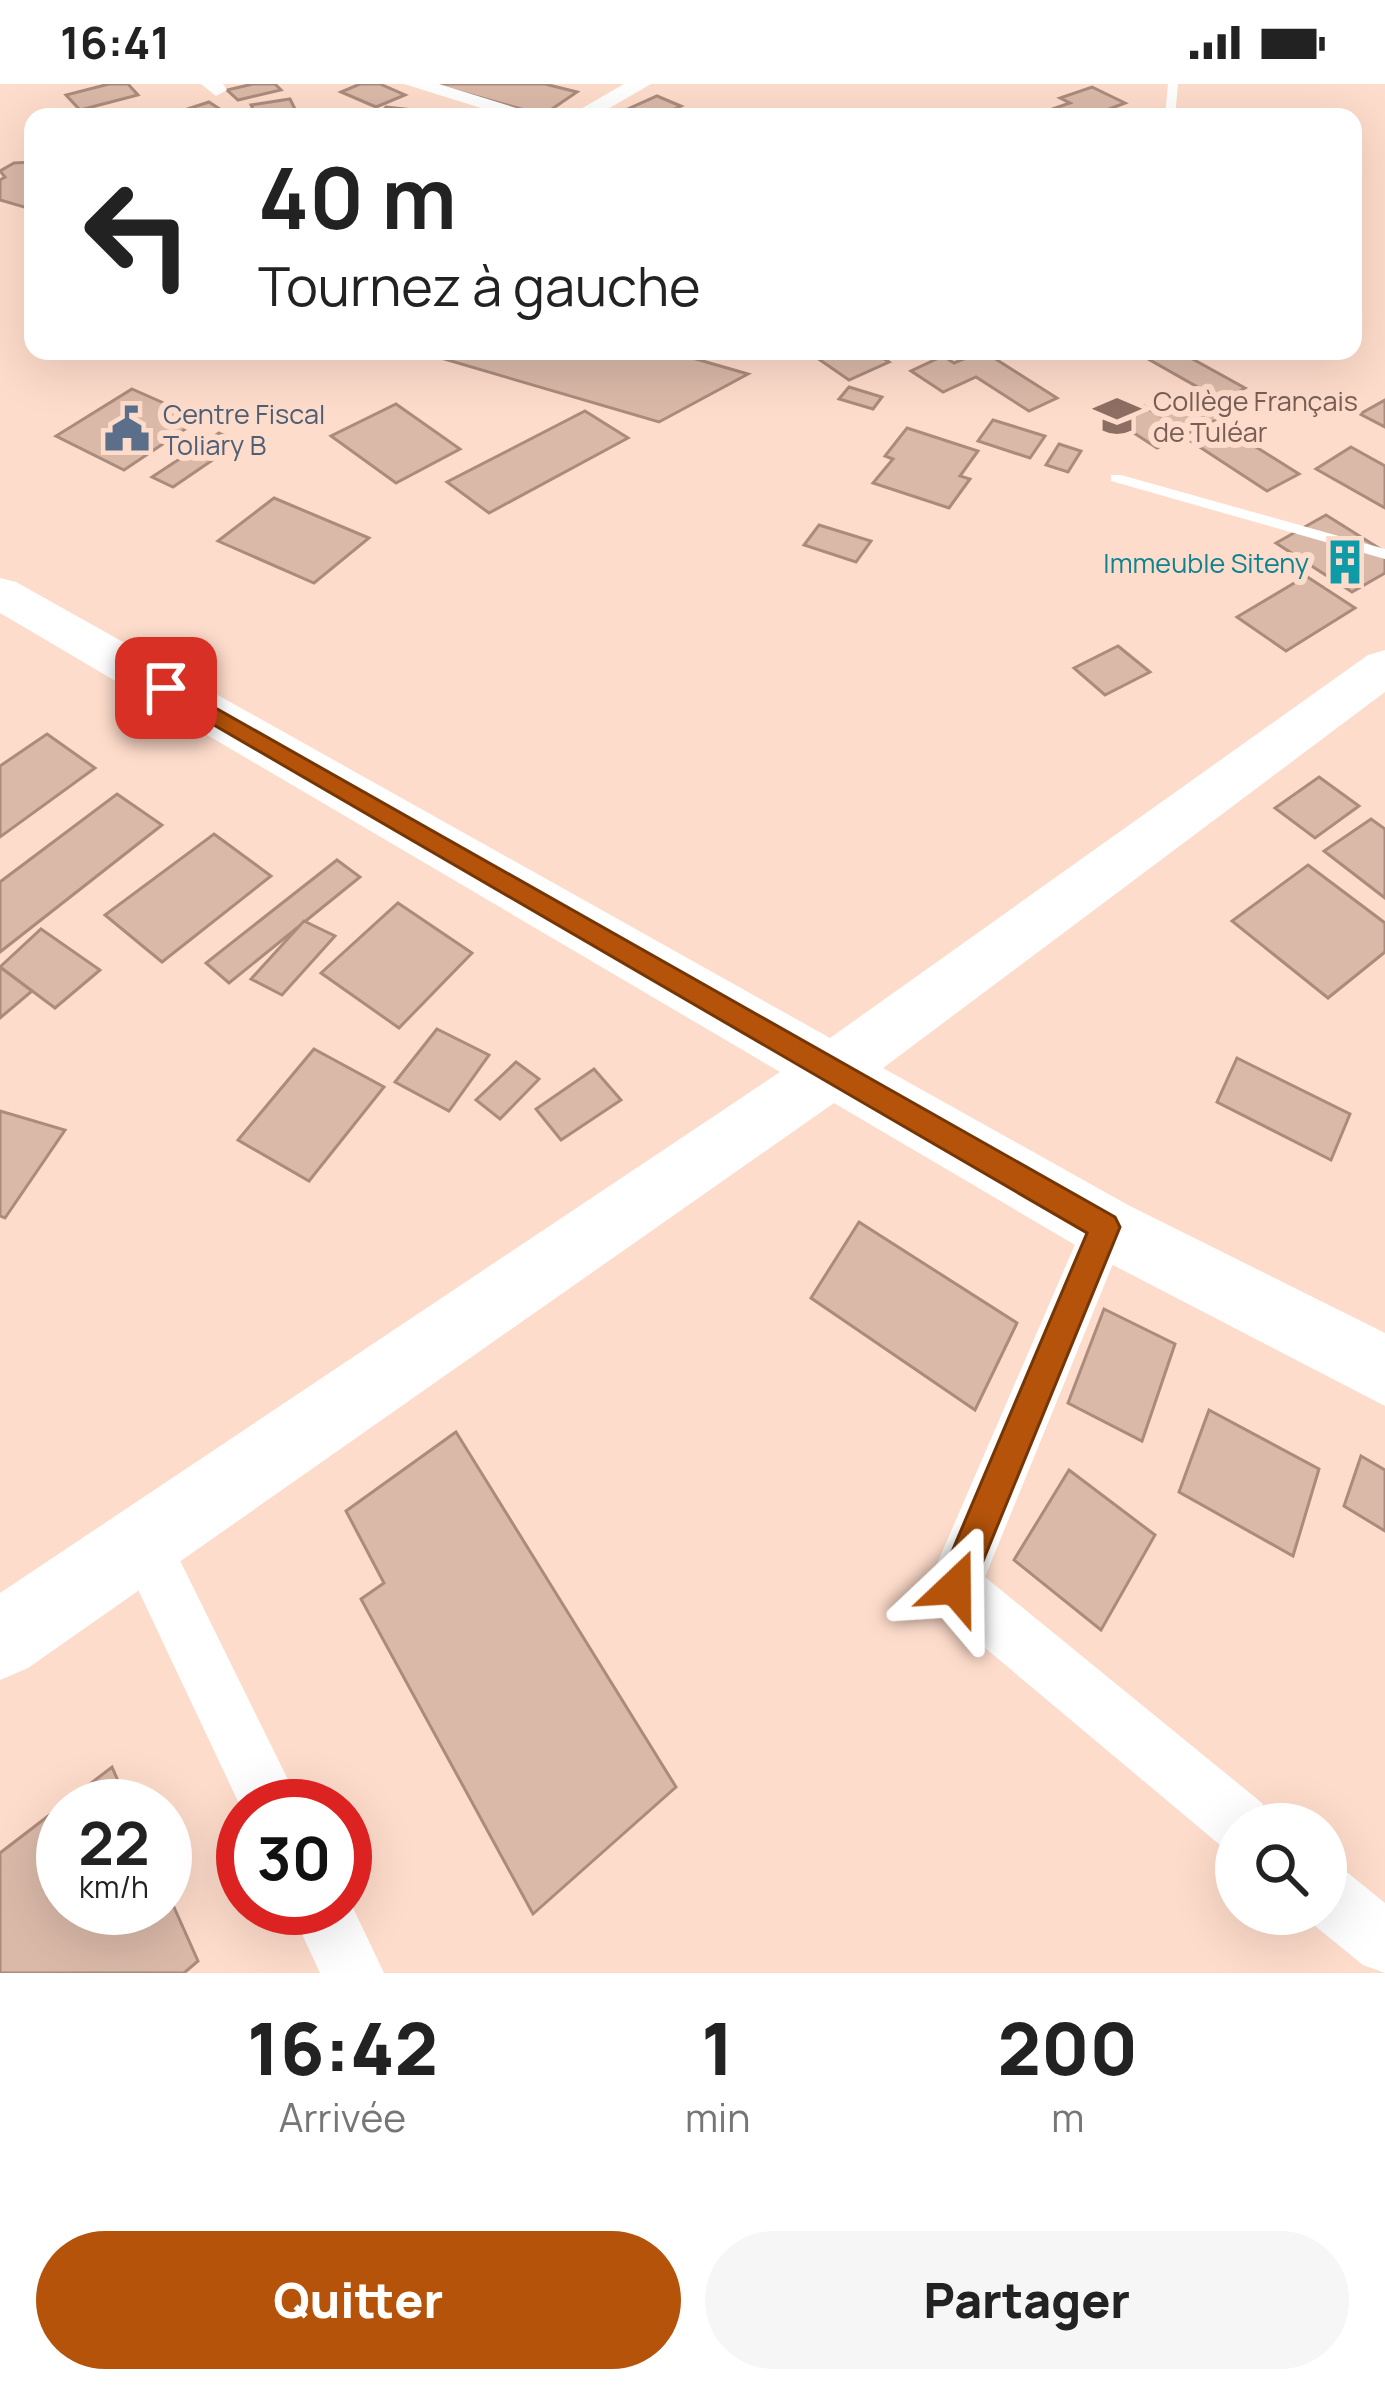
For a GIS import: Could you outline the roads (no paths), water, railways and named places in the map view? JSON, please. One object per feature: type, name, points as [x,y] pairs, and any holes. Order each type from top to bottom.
[{"type":"street","points":[[415,84],[501,108]]},
{"type":"street","points":[[595,108],[640,84]]},
{"type":"street","points":[[0,592],[1105,1227],[1385,1371]]},
{"type":"street","points":[[0,1640],[832,1070],[1385,667]]},
{"type":"street","points":[[1105,1227],[955,1587],[1215,1803]]},
{"type":"street","points":[[143,1543],[258,1779]]},
{"type":"street","points":[[1347,1911],[1385,1943]]},
{"type":"street","points":[[334,1935],[352,1973]]},
{"type":"lane","points":[[1116,478],[1385,554]]},
{"type":"place","name":"Collège Français de Tuléar","points":[[1117,416]]},
{"type":"place","name":"Centre Fiscal Toliary B","points":[[127,429]]},
{"type":"place","name":"Immeuble Siteny","points":[[1345,562]]}]
